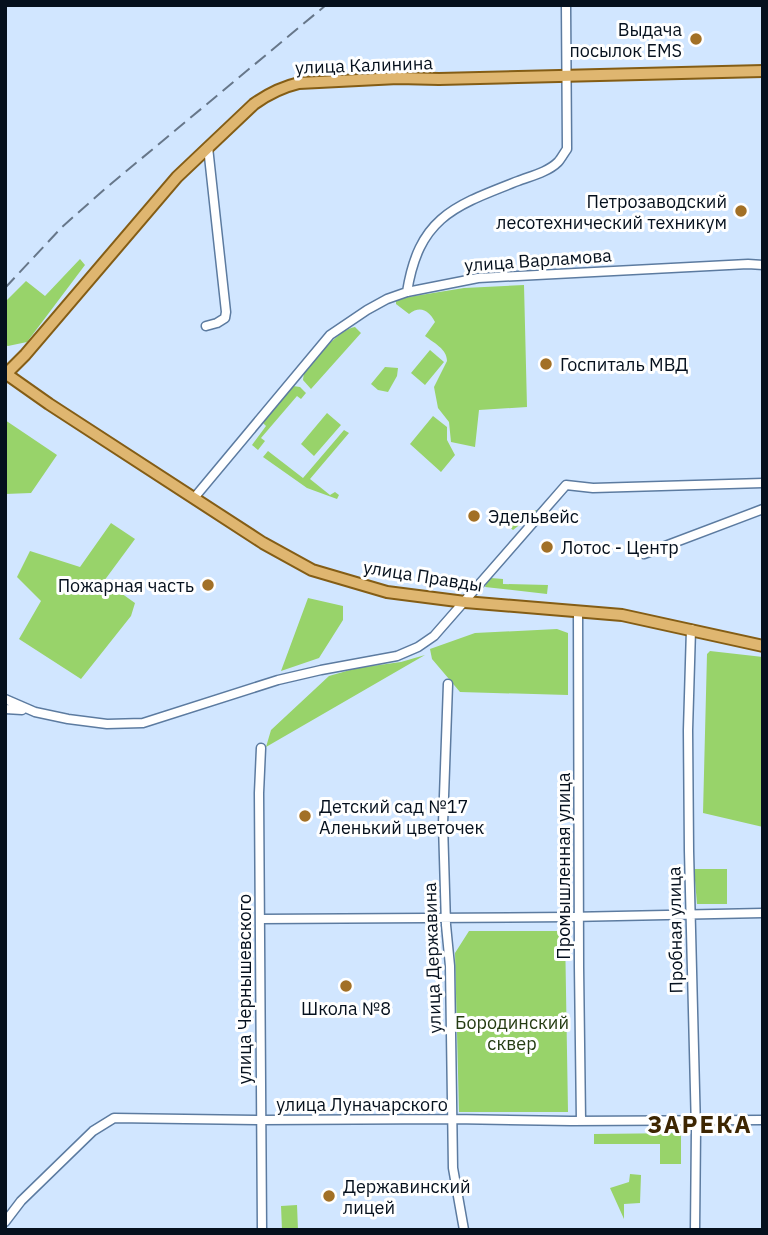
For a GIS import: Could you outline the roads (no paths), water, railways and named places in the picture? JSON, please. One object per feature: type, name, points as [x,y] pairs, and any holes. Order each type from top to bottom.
[{"type":"main road","name":"улица Калинина","points":[[5,375],[177,177],[254,104],[286,86],[398,78],[567,77],[763,71]]},
{"type":"main road","name":"улица Правды","points":[[5,375],[263,543],[312,570],[387,592],[465,602],[622,615],[763,646]]},
{"type":"street","points":[[407,292],[413,264],[435,223],[454,209],[559,162],[567,149],[566,5]]},
{"type":"street","points":[[206,327],[222,321],[226,313],[208,147]]},
{"type":"street","name":"улица Варламова","points":[[194,498],[330,335],[387,299],[407,292],[478,278],[763,265]]},
{"type":"street","points":[[5,709],[107,724],[142,723],[278,680],[397,656],[418,648],[434,636],[566,485],[593,488],[763,483]]},
{"type":"street","points":[[644,554],[763,509]]},
{"type":"street","name":"Промышленная улица","points":[[578,611],[581,1121]]},
{"type":"street","name":"Пробная улица","points":[[691,629],[688,730],[696,1120],[695,1230]]},
{"type":"street","name":"улица Державина","points":[[448,684],[443,820],[450,966],[453,1168],[464,1230]]},
{"type":"street","points":[[5,699],[35,712]]},
{"type":"street","name":"улица Чернышевского","points":[[261,748],[262,1230]]},
{"type":"street","points":[[260,919],[763,913]]},
{"type":"street","name":"улица Луначарского","points":[[5,1223],[17,1206],[93,1131],[114,1118],[763,1120]]},
{"type":"railway","points":[[5,288],[62,227],[106,188],[326,5]]},
{"type":"place","name":"Выдача посылок EMS","points":[[696,39]]},
{"type":"place","name":"Петрозаводский лесотехнический техникум","points":[[741,211]]},
{"type":"place","name":"Госпиталь МВД","points":[[546,364]]},
{"type":"place","name":"Эдельвейс","points":[[474,516]]},
{"type":"place","name":"Лотос - Центр","points":[[547,547]]},
{"type":"place","name":"Пожарная часть","points":[[208,585]]},
{"type":"place","name":"Детский сад №17 Аленький цветочек","points":[[305,816]]},
{"type":"place","name":"Школа №8","points":[[346,986]]},
{"type":"place","name":"Державинский лицей","points":[[329,1196]]},
{"type":"district","name":"ЗАРЕКА","points":[[700,1124]]},
{"type":"park label","name":"Бородинский сквер","points":[[512,1032]]}]
